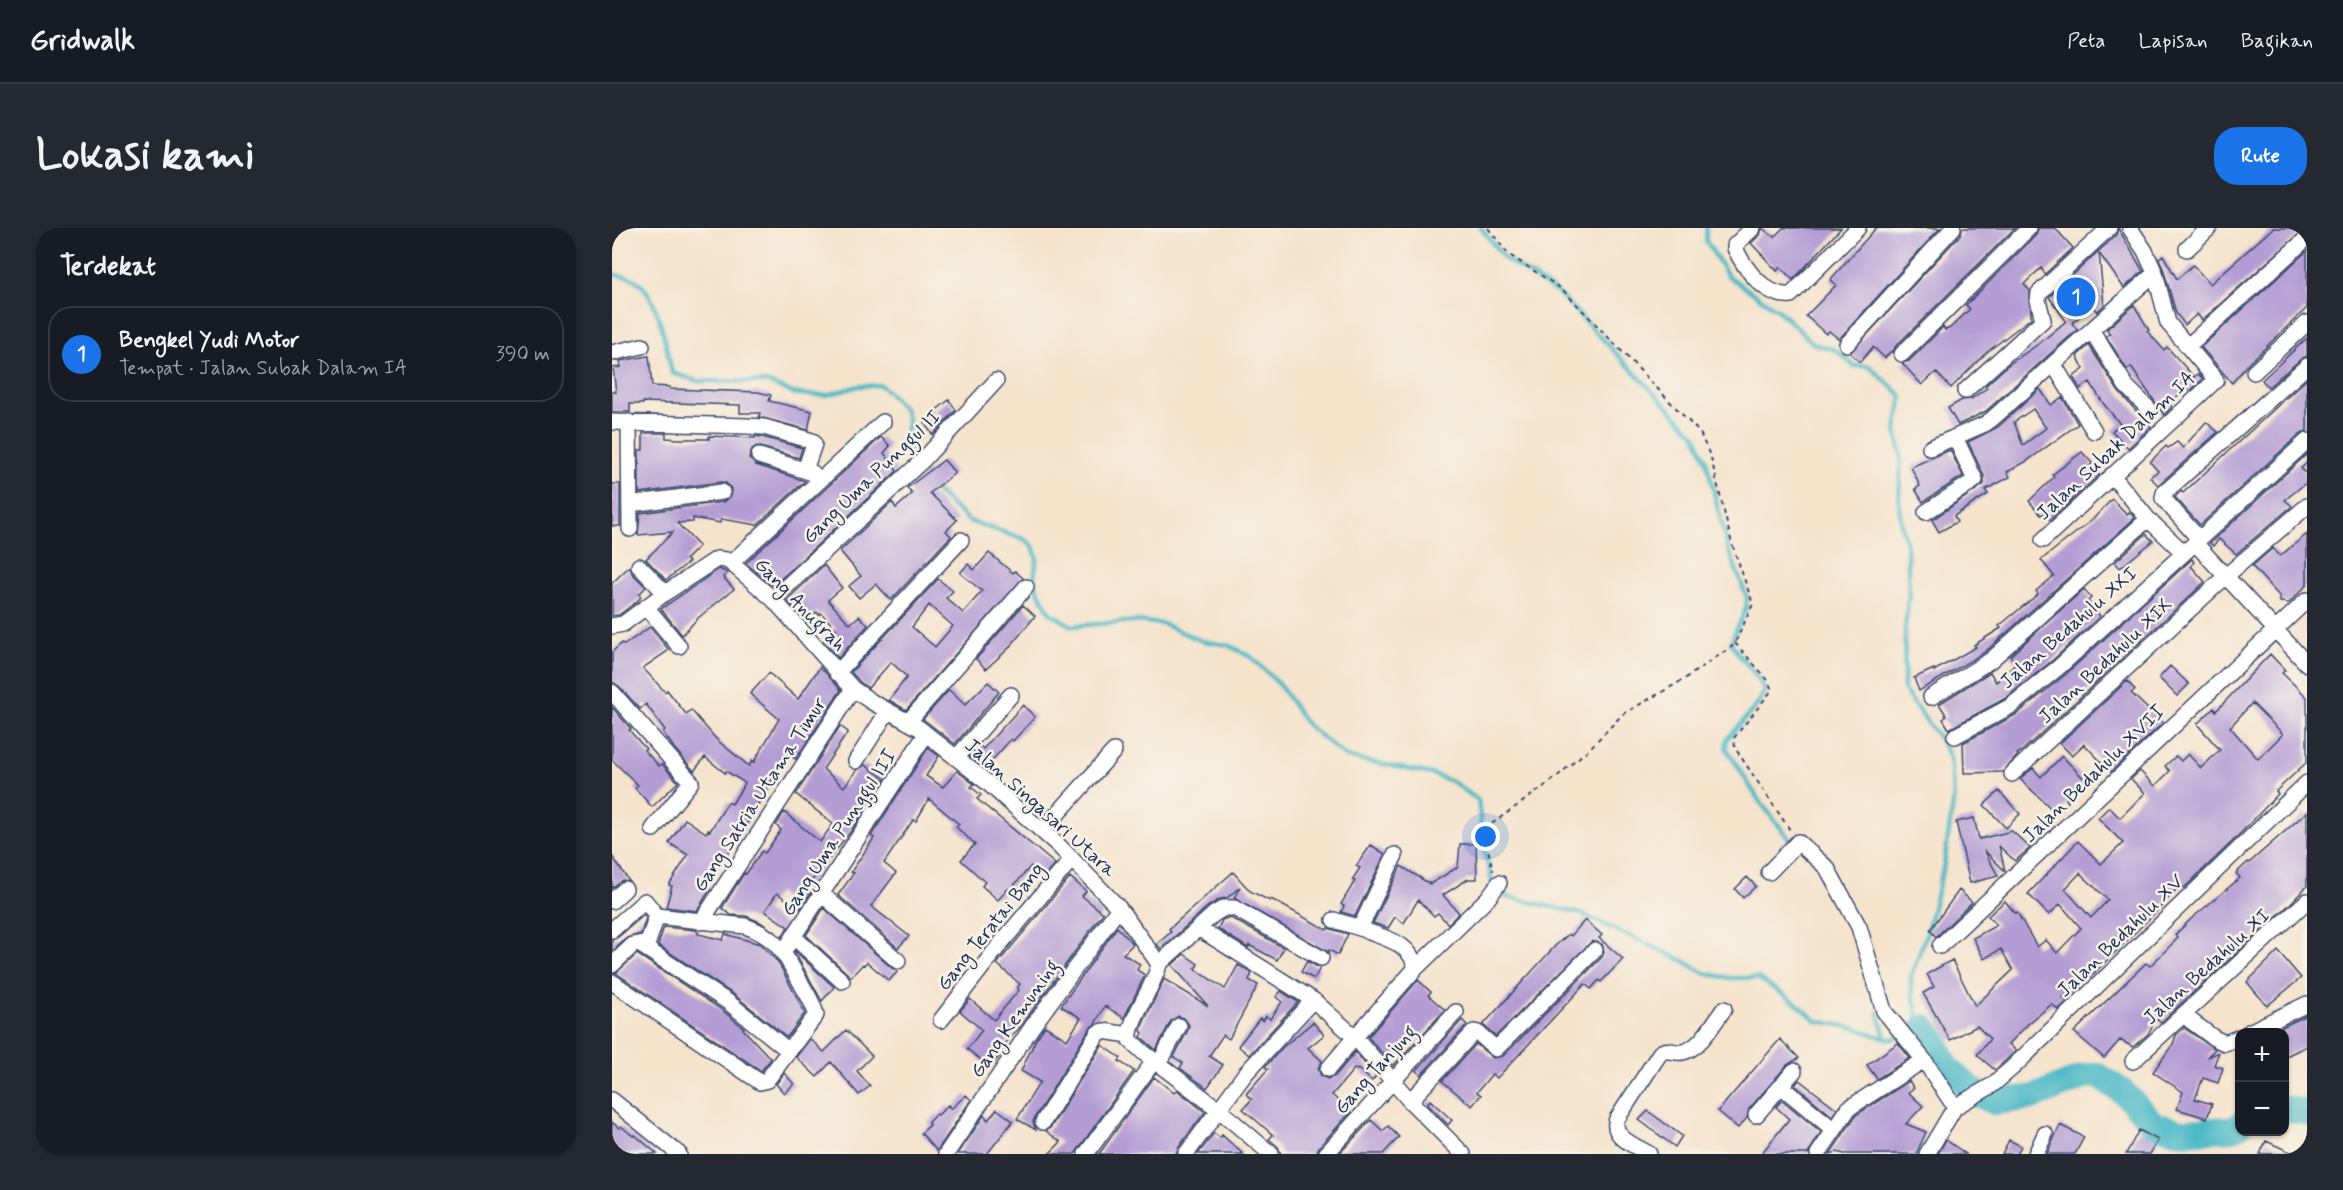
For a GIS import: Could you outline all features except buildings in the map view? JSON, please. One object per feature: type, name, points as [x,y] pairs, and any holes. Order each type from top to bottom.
[{"type":"street","points":[[1753,228],[1735,245],[1738,255],[1769,290],[1785,296],[1791,295],[1858,228]]},
{"type":"street","points":[[1847,344],[1953,228]]},
{"type":"street","points":[[1902,354],[2029,228]]},
{"type":"street","points":[[1965,391],[2043,320],[2038,300],[2039,293],[2109,228]]},
{"type":"street","name":"Jalan Subak Dalam IA","points":[[2043,540],[2215,381],[2215,377],[2166,318],[2155,273],[2145,251],[2130,228]]},
{"type":"street","points":[[2187,249],[2204,230]]},
{"type":"street","points":[[2188,346],[2307,238]]},
{"type":"street","points":[[1930,448],[1985,424],[2155,273]]},
{"type":"street","points":[[2254,372],[2307,323]]},
{"type":"street","points":[[2092,331],[2126,386],[2149,410]]},
{"type":"street","points":[[612,353],[642,346]]},
{"type":"street","points":[[2054,365],[2094,431]]},
{"type":"street","points":[[2193,545],[2163,498],[2164,493],[2307,366]]},
{"type":"street","name":"Gang Uma Punggul II","points":[[773,599],[924,459],[996,381]]},
{"type":"street","points":[[612,422],[764,428],[812,441],[814,444],[804,470]]},
{"type":"street","points":[[629,422],[630,530]]},
{"type":"street","points":[[731,563],[883,422]]},
{"type":"street","points":[[1926,512],[1976,480],[1955,437]]},
{"type":"street","name":"Jalan Bedahulu XXI","points":[[1955,735],[2019,700],[2059,668],[2307,441]]},
{"type":"street","points":[[759,456],[824,477]]},
{"type":"street","points":[[2112,475],[2148,519],[2193,545],[2226,576],[2307,664]]},
{"type":"street","points":[[630,504],[722,492]]},
{"type":"street","name":"Jalan Bedahulu XIX","points":[[2012,774],[2226,576],[2307,506]]},
{"type":"street","points":[[1931,698],[1991,660],[2148,519]]},
{"type":"street","points":[[837,673],[961,540]]},
{"type":"street","name":"Gang Anugrah","points":[[612,626],[623,624],[664,593],[717,559],[726,560],[773,599],[837,673]]},
{"type":"street","points":[[639,566],[664,593]]},
{"type":"street","points":[[908,722],[1026,587]]},
{"type":"street","name":"Jalan Bedahulu XVII","points":[[1940,946],[2307,600]]},
{"type":"street","points":[[647,608],[679,646]]},
{"type":"street","name":"Jalan Singasari Utara","points":[[837,673],[853,689],[926,734],[1042,831],[1119,908],[1159,964]]},
{"type":"street","name":"Gang Satria Utama Timur","points":[[701,922],[853,689]]},
{"type":"street","points":[[612,692],[691,782],[653,829]]},
{"type":"street","points":[[956,758],[1011,695]]},
{"type":"street","points":[[856,761],[888,711]]},
{"type":"street","name":"Gang Uma Punggul III","points":[[784,951],[823,895],[926,734]]},
{"type":"street","points":[[1042,831],[1114,752]]},
{"type":"street","name":"Jalan Bedahulu XV","points":[[1960,1105],[1984,1091],[2012,1068],[2307,783]]},
{"type":"street","points":[[1769,872],[1795,845],[1827,868],[1859,927],[1882,1007],[1960,1105],[1927,1154]]},
{"type":"street","points":[[1360,928],[1395,855]]},
{"type":"street","name":"Gang Teratai Bang","points":[[941,1020],[1001,942],[1072,859]]},
{"type":"street","points":[[1328,1069],[1416,968],[1488,898],[1499,883]]},
{"type":"street","points":[[612,902],[626,889]]},
{"type":"street","points":[[823,895],[898,961]]},
{"type":"street","points":[[612,930],[643,901],[647,902],[657,916],[745,926],[756,930],[767,936],[784,951],[816,1015],[767,1080],[759,1082],[612,982]]},
{"type":"street","name":"Jalan Bedahulu XI","points":[[2133,1061],[2307,902]]},
{"type":"street","name":"Gang Kemuning","points":[[946,1154],[1032,1027],[1119,908]]},
{"type":"street","points":[[1129,1035],[1159,964],[1221,909],[1234,908],[1321,958]]},
{"type":"street","points":[[646,948],[657,916]]},
{"type":"street","points":[[1334,920],[1403,946],[1413,957],[1416,968]]},
{"type":"street","points":[[1198,928],[1313,1000],[1355,1037],[1410,1101],[1463,1154]]},
{"type":"street","points":[[794,938],[842,981]]},
{"type":"street","points":[[612,965],[633,945],[639,944],[728,1002],[789,1051]]},
{"type":"street","points":[[1410,1101],[1474,1032],[1496,1049],[1595,950]]},
{"type":"street","points":[[1186,1154],[1245,1074],[1313,1000]]},
{"type":"street","points":[[2257,1028],[2307,1004]]},
{"type":"street","points":[[1648,1154],[1617,1134],[1615,1127],[1617,1119],[1660,1053],[1667,1049],[1681,1052],[1692,1048],[1724,1009]]},
{"type":"street","name":"Gang Tanjung","points":[[1326,1154],[1456,1012]]},
{"type":"street","points":[[2183,1015],[2214,1038],[2225,1043],[2235,1039]]},
{"type":"street","points":[[1086,1154],[1156,1062],[1179,1026]]},
{"type":"street","points":[[1043,1122],[1098,1033],[1103,1031],[1129,1035]]},
{"type":"street","points":[[1129,1035],[1133,1043],[1218,1109],[1271,1154]]},
{"type":"street","points":[[1818,1154],[1849,1108],[1924,1060]]},
{"type":"street","points":[[1756,1115],[1794,1071]]},
{"type":"street","points":[[1782,1087],[1834,1130]]},
{"type":"street","points":[[612,1100],[679,1154]]},
{"type":"street","points":[[2036,1154],[2045,1134]]},
{"type":"path","points":[[1488,228],[1508,254],[1562,289],[1700,433],[1711,458],[1732,544],[1753,604],[1735,644],[1683,680],[1623,714],[1560,774],[1485,829],[1488,855],[1499,883]]},
{"type":"path","points":[[1735,644],[1767,679],[1772,690],[1734,738],[1735,748],[1795,845]]},
{"type":"waterway","points":[[1481,228],[1504,258],[1558,293],[1696,436],[1706,460],[1727,545],[1747,598],[1746,608],[1731,642],[1765,691],[1758,704],[1727,739],[1726,748],[1758,799],[1794,845]]},
{"type":"waterway","points":[[932,485],[969,521],[1024,539],[1033,546],[1037,558],[1034,577],[1037,589],[1050,613],[1072,626],[1136,621],[1163,624],[1202,641],[1228,645],[1251,657],[1279,684],[1306,724],[1346,757],[1432,774],[1453,782],[1478,800],[1483,844],[1492,883],[1503,896],[1579,913],[1682,960],[1704,973],[1730,978],[1758,978],[1796,1003],[1817,1021],[1855,1028],[1892,1039],[1924,1027],[1918,1017],[1911,976],[1926,935],[1944,865],[1954,797],[1950,757],[1904,690],[1905,628],[1909,592],[1907,547],[1899,503],[1901,454],[1896,430],[1902,396],[1869,366],[1854,366],[1836,350],[1814,344],[1778,310],[1728,276],[1706,241],[1706,228]]},
{"type":"waterway","points":[[612,274],[635,280],[650,297],[660,322],[672,373],[698,381],[767,382],[793,393],[807,395],[827,395],[859,386],[881,385],[905,410],[908,422],[905,441],[909,453],[927,478]]},
{"type":"waterway","points":[[1878,1012],[1885,1037]]},
{"type":"waterway","points":[[1924,1027],[1935,1041],[1948,1069],[1981,1096],[1994,1102],[2034,1097],[2081,1078],[2097,1075],[2123,1092],[2155,1125],[2183,1132],[2235,1128]]},
{"type":"waterway","points":[[2289,1109],[2307,1113]]},
{"type":"place","name":"Bengkel Yudi Motor","points":[[2076,297]]}]
